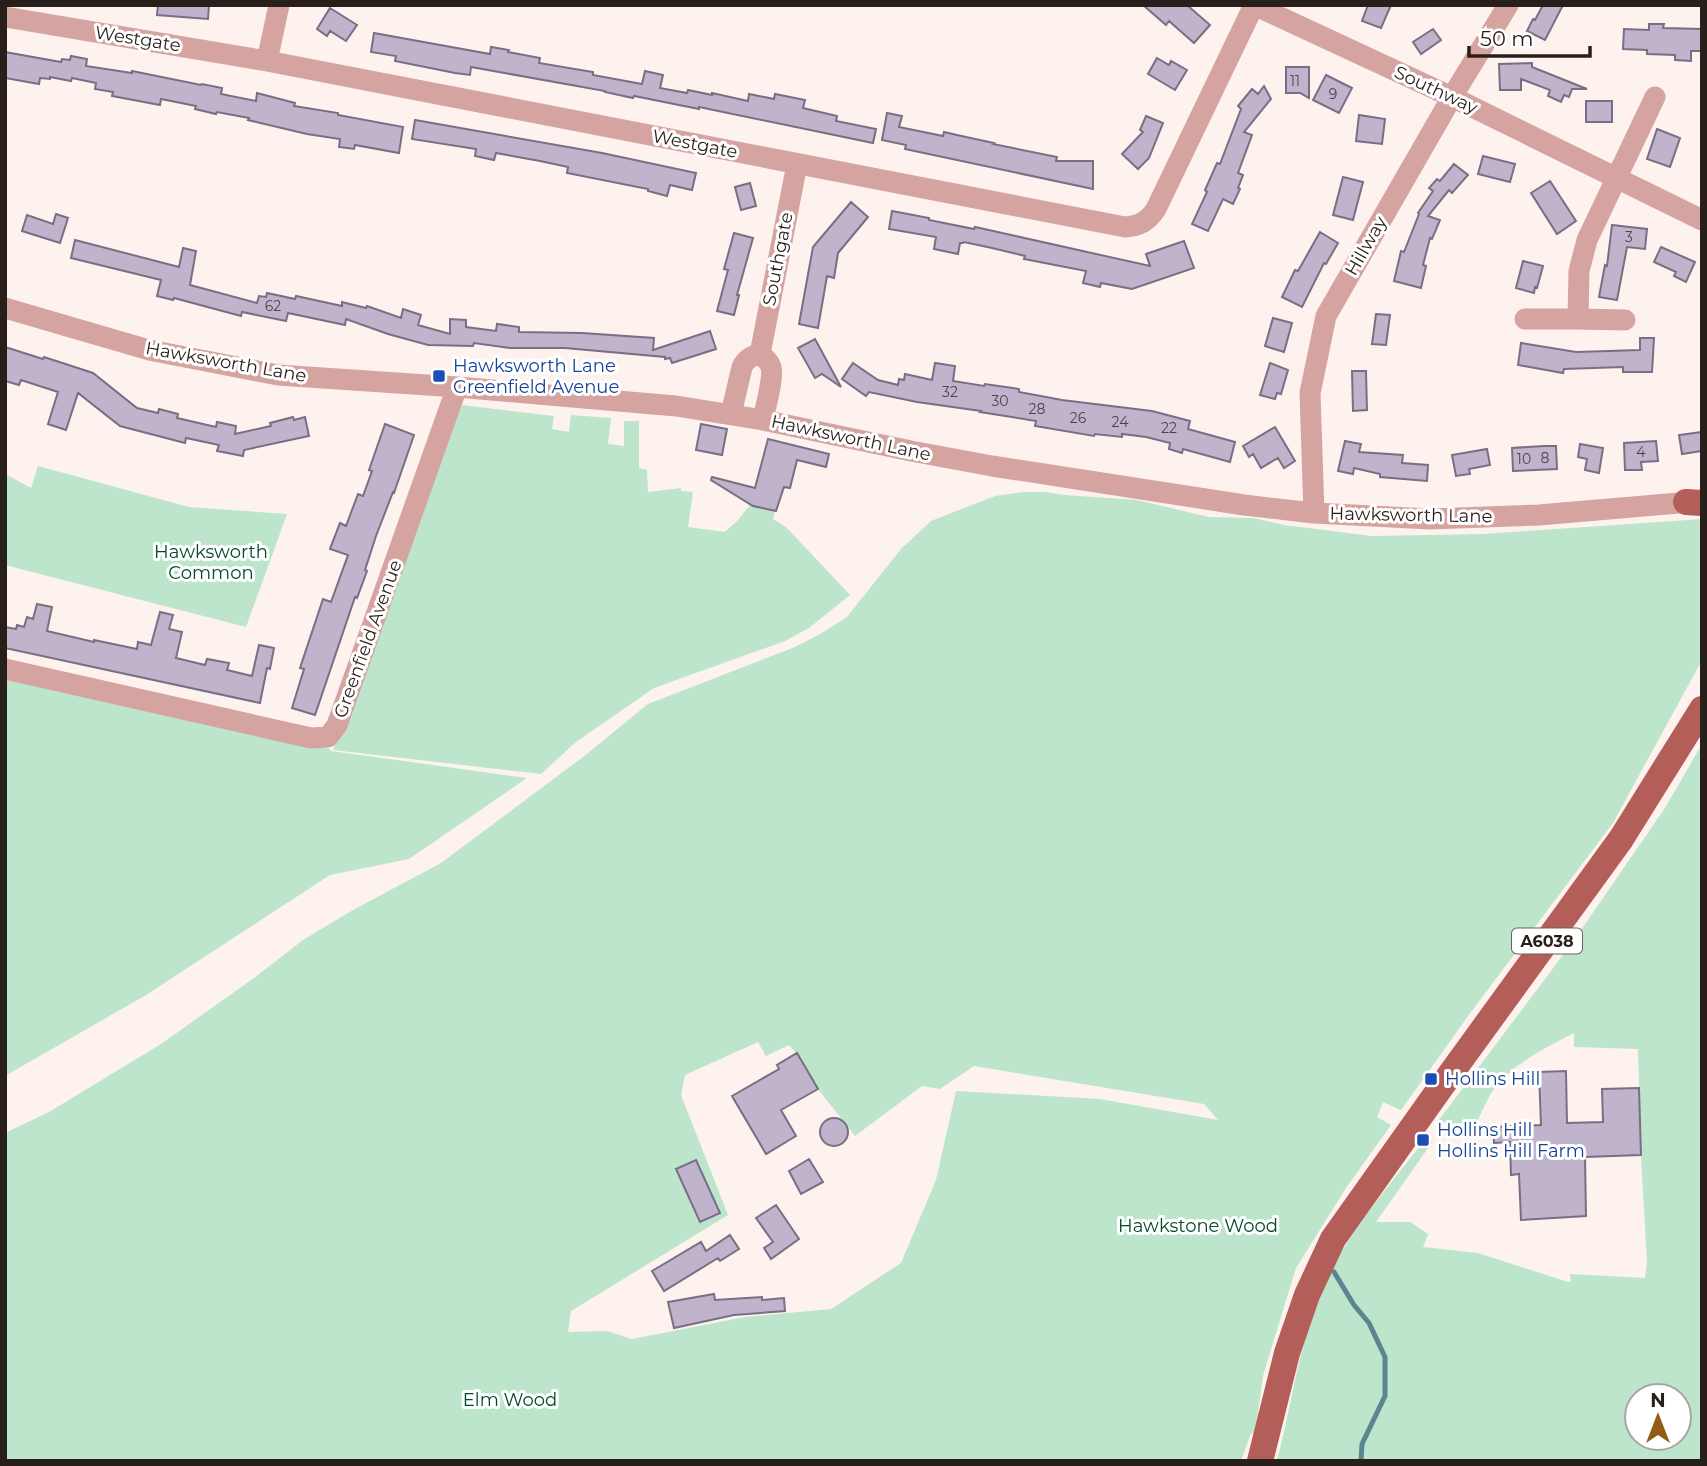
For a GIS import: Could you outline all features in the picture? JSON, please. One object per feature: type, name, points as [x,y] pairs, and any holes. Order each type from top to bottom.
[{"type":"main road","name":"A6038","points":[[1260,1461],[1287,1353],[1307,1294],[1333,1239],[1621,839],[1702,709]]},
{"type":"street","points":[[267,61],[279,5]]},
{"type":"street","name":"Westgate","points":[[5,17],[267,61],[1125,227],[1145,222],[1156,209],[1254,5]]},
{"type":"street","name":"Southway","points":[[1254,5],[1452,97],[1702,220]]},
{"type":"street","name":"Hillway","points":[[1314,513],[1310,393],[1326,316],[1508,5]]},
{"type":"street","points":[[1578,319],[1578,285],[1581,259],[1587,240],[1656,97]]},
{"type":"street","name":"Southgate","points":[[760,354],[797,164]]},
{"type":"street","name":"Hawksworth Lane","points":[[5,307],[149,350],[278,374],[676,406],[763,420],[992,466],[1244,505],[1314,513],[1444,518],[1539,515],[1697,502]]},
{"type":"street","points":[[1525,319],[1625,320]]},
{"type":"street","name":"Southgate","points":[[731,414],[742,367],[746,361],[760,354]]},
{"type":"street","name":"Southgate","points":[[760,354],[767,359],[772,374],[763,420]]},
{"type":"street","name":"Greenfield Avenue","points":[[5,669],[311,738],[328,737],[337,725],[457,387]]},
{"type":"green space","points":[[462,405],[554,416],[552,429],[569,432],[571,415],[611,418],[608,444],[624,446],[624,421],[639,421],[639,468],[647,470],[648,492],[681,488],[681,491],[693,492],[688,527],[725,532],[750,505],[775,510],[773,519],[786,527],[850,595],[809,628],[785,641],[654,688],[576,742],[541,774],[333,750],[450,431]]},
{"type":"green space","name":"Hawksworth Common","points":[[38,466],[189,507],[287,514],[246,627],[5,565],[5,474],[31,488]]},
{"type":"green space","points":[[1044,492],[1137,500],[1209,517],[1254,518],[1284,525],[1372,536],[1484,534],[1702,519],[1702,660],[1613,823],[1401,1110],[1383,1102],[1377,1117],[1391,1125],[1346,1188],[1296,1268],[1263,1376],[1255,1434],[1251,1433],[1241,1461],[5,1461],[5,1133],[49,1112],[161,1044],[303,940],[441,863],[583,757],[648,704],[795,647],[847,617],[901,549],[931,521],[995,496]],"holes":[[[758,1042],[766,1056],[789,1045],[818,1089],[855,1136],[922,1086],[940,1089],[974,1066],[1204,1104],[1218,1120],[1100,1099],[956,1091],[936,1180],[901,1263],[831,1309],[745,1317],[632,1339],[607,1331],[568,1332],[571,1311],[728,1215],[681,1095],[685,1075]]]},
{"type":"green space","points":[[5,676],[331,751],[527,778],[409,859],[330,875],[146,995],[5,1076]]},
{"type":"green space","points":[[1702,744],[1702,1461],[1277,1461],[1305,1340],[1327,1278],[1366,1215],[1427,1137],[1433,1141],[1376,1222],[1410,1222],[1428,1234],[1423,1247],[1478,1253],[1568,1282],[1571,1282],[1570,1274],[1645,1278],[1647,1262],[1638,1049],[1574,1047],[1574,1033],[1528,1059],[1507,1075],[1490,1095],[1471,1136],[1439,1120],[1572,943],[1665,808]]},
{"type":"building","points":[[158,5],[209,5],[208,19],[157,15]]},
{"type":"building","points":[[1143,5],[1187,5],[1210,25],[1194,43],[1169,21],[1166,25]]},
{"type":"building","points":[[1368,5],[1391,5],[1381,28],[1362,21]]},
{"type":"building","points":[[1543,5],[1563,5],[1545,40],[1527,31]]},
{"type":"building","points":[[330,8],[357,25],[346,41],[330,31],[327,36],[317,29]]},
{"type":"building","points":[[1649,24],[1664,24],[1663,28],[1702,29],[1702,51],[1691,51],[1691,61],[1675,60],[1675,55],[1647,54],[1647,50],[1623,49],[1624,29],[1649,30]]},
{"type":"building","points":[[1433,29],[1441,40],[1421,54],[1413,42]]},
{"type":"building","points":[[374,33],[490,54],[491,47],[509,50],[508,52],[540,58],[539,63],[642,84],[645,71],[663,75],[660,88],[687,93],[688,90],[712,93],[748,101],[749,94],[774,99],[775,94],[805,100],[803,108],[837,116],[836,121],[876,129],[873,143],[699,107],[634,96],[633,98],[471,67],[470,75],[455,73],[395,61],[396,56],[371,52]]},
{"type":"building","points":[[5,52],[61,62],[62,59],[70,60],[71,56],[87,59],[86,66],[132,71],[222,88],[221,94],[256,101],[257,93],[295,103],[294,106],[403,127],[399,153],[355,145],[354,149],[339,147],[340,139],[307,134],[248,120],[249,118],[217,112],[216,114],[195,109],[196,106],[161,99],[160,105],[112,96],[113,92],[95,89],[96,83],[72,78],[71,81],[40,78],[39,84],[5,78]]},
{"type":"building","points":[[1157,58],[1169,65],[1171,61],[1187,70],[1175,90],[1148,74]]},
{"type":"building","points":[[1532,63],[1532,67],[1587,89],[1572,89],[1569,97],[1564,95],[1561,102],[1548,96],[1550,90],[1521,79],[1521,90],[1500,90],[1499,64]]},
{"type":"building","points":[[1286,67],[1309,67],[1309,98],[1300,93],[1286,93]]},
{"type":"building","points":[[1326,75],[1352,88],[1339,113],[1313,100]]},
{"type":"building","points":[[1264,86],[1271,99],[1244,132],[1252,135],[1238,173],[1243,175],[1233,204],[1223,199],[1208,231],[1192,224],[1217,163],[1220,164],[1241,109],[1238,106],[1252,89],[1258,94]]},
{"type":"building","points":[[1586,101],[1612,101],[1612,122],[1586,122]]},
{"type":"building","points":[[887,113],[902,116],[899,127],[943,136],[944,132],[1057,157],[1056,161],[1093,161],[1093,189],[905,149],[906,145],[882,140]]},
{"type":"building","points":[[1359,115],[1385,119],[1382,144],[1356,141]]},
{"type":"building","points":[[1146,116],[1163,123],[1149,158],[1138,169],[1122,154],[1143,132],[1140,130]]},
{"type":"building","points":[[415,120],[602,153],[696,173],[692,190],[670,185],[667,196],[648,189],[567,173],[568,167],[496,153],[494,160],[475,156],[476,149],[412,139]]},
{"type":"building","points":[[1657,129],[1680,138],[1670,167],[1647,159]]},
{"type":"building","points":[[1483,156],[1515,164],[1510,182],[1478,174]]},
{"type":"building","points":[[1454,164],[1468,175],[1452,193],[1449,190],[1428,216],[1440,220],[1432,239],[1430,238],[1423,265],[1426,266],[1421,288],[1394,281],[1401,251],[1404,252],[1418,213],[1433,191],[1429,188],[1437,179],[1440,181]]},
{"type":"building","points":[[1343,177],[1363,182],[1353,220],[1333,215]]},
{"type":"building","points":[[1550,181],[1576,221],[1557,234],[1531,193]]},
{"type":"building","points":[[750,183],[756,206],[741,210],[735,187]]},
{"type":"building","points":[[851,202],[868,217],[838,253],[834,278],[827,276],[818,328],[799,324],[813,247]]},
{"type":"building","points":[[892,211],[1150,266],[1146,254],[1184,241],[1194,268],[1132,289],[1101,283],[1100,287],[1083,283],[1086,271],[1024,259],[1025,256],[992,248],[964,242],[960,243],[958,254],[934,249],[936,237],[889,229]]},
{"type":"building","points":[[56,214],[68,218],[60,243],[22,231],[27,215],[53,224]]},
{"type":"building","points":[[1612,225],[1647,229],[1645,249],[1627,247],[1617,300],[1599,297],[1605,265],[1607,266]]},
{"type":"building","points":[[1320,232],[1338,243],[1326,264],[1324,263],[1302,307],[1282,297],[1295,270],[1298,271]]},
{"type":"building","points":[[734,233],[753,238],[734,315],[717,311],[728,270],[724,269]]},
{"type":"building","points":[[75,240],[179,267],[183,248],[196,251],[190,285],[257,303],[259,296],[266,297],[267,293],[342,306],[342,302],[366,308],[367,306],[401,318],[403,309],[421,315],[418,325],[450,334],[450,319],[466,320],[466,327],[496,331],[497,324],[519,327],[519,332],[654,338],[653,350],[710,331],[716,349],[672,363],[670,358],[665,357],[565,348],[510,348],[474,343],[473,346],[428,345],[346,319],[345,325],[288,313],[286,321],[242,312],[241,316],[157,296],[161,280],[71,258]]},
{"type":"building","points":[[1661,247],[1695,262],[1686,282],[1674,276],[1676,272],[1654,262]]},
{"type":"building","points":[[1523,261],[1543,266],[1534,293],[1516,288]]},
{"type":"building","points":[[1376,314],[1390,315],[1386,345],[1372,344]]},
{"type":"building","points":[[1273,318],[1292,323],[1284,352],[1265,346]]},
{"type":"building","points":[[1640,338],[1654,338],[1652,372],[1623,372],[1623,367],[1564,369],[1563,373],[1518,365],[1521,343],[1576,352],[1640,350]]},
{"type":"building","points":[[815,339],[841,387],[822,374],[815,378],[798,348]]},
{"type":"building","points":[[5,347],[93,373],[137,408],[158,413],[159,409],[178,414],[177,418],[216,427],[217,422],[236,426],[235,434],[271,426],[270,423],[293,417],[294,420],[305,417],[309,436],[244,450],[243,456],[217,451],[219,445],[186,438],[185,443],[120,426],[78,393],[66,430],[48,424],[58,392],[21,380],[19,385],[5,381]]},
{"type":"building","points":[[853,363],[878,380],[898,385],[899,379],[904,380],[905,374],[932,380],[935,363],[955,366],[953,381],[1019,389],[1019,392],[1062,400],[1152,411],[1190,421],[1188,429],[1235,442],[1230,462],[1183,449],[1182,453],[1169,449],[1170,443],[1146,437],[1122,434],[1122,437],[1094,436],[1035,426],[1036,421],[981,411],[869,392],[866,396],[842,379]]},
{"type":"building","points":[[1270,363],[1288,370],[1281,394],[1277,393],[1275,399],[1260,395]]},
{"type":"building","points":[[1352,371],[1366,371],[1367,410],[1353,411]]},
{"type":"building","points":[[385,424],[414,435],[376,536],[365,570],[367,571],[357,598],[355,597],[315,715],[292,708],[304,669],[300,668],[323,599],[331,602],[348,555],[330,549],[340,523],[346,526],[358,494],[363,496]]},
{"type":"building","points":[[701,424],[727,429],[722,455],[696,450]]},
{"type":"building","points":[[1275,427],[1295,461],[1284,468],[1278,458],[1261,468],[1253,454],[1249,457],[1243,446]]},
{"type":"building","points":[[1702,432],[1702,451],[1682,454],[1679,435]]},
{"type":"building","points":[[768,439],[829,454],[826,467],[797,460],[790,488],[784,487],[776,511],[753,506],[711,480],[712,477],[755,488]]},
{"type":"building","points":[[1345,441],[1361,444],[1359,452],[1403,455],[1402,463],[1428,465],[1427,481],[1380,477],[1380,474],[1354,468],[1353,474],[1338,471]]},
{"type":"building","points":[[1656,441],[1658,461],[1641,462],[1642,470],[1625,470],[1624,443]]},
{"type":"building","points":[[1580,444],[1603,448],[1599,473],[1585,470],[1587,459],[1578,457]]},
{"type":"building","points":[[1556,446],[1557,469],[1513,471],[1512,448]]},
{"type":"building","points":[[1487,449],[1490,465],[1469,469],[1470,474],[1456,476],[1452,455]]},
{"type":"building","points":[[37,604],[52,607],[47,631],[137,649],[138,642],[151,645],[160,612],[173,615],[169,629],[182,632],[176,658],[205,665],[207,659],[229,663],[227,670],[252,676],[259,645],[274,648],[260,703],[5,648],[5,627],[24,627],[27,617],[33,619]]},
{"type":"building","points":[[797,1053],[818,1089],[781,1110],[796,1136],[766,1154],[732,1096],[779,1069],[777,1065]]},
{"type":"building","points":[[1566,1071],[1567,1123],[1603,1122],[1602,1089],[1639,1088],[1641,1155],[1585,1157],[1586,1216],[1521,1220],[1519,1174],[1511,1175],[1510,1142],[1494,1143],[1493,1127],[1541,1125],[1539,1072]]},
{"type":"building","points":[[834,1118],[844,1122],[848,1132],[844,1142],[834,1146],[824,1142],[820,1132],[824,1122]]},
{"type":"building","points":[[809,1159],[823,1182],[801,1194],[789,1171]]},
{"type":"building","points":[[696,1160],[720,1213],[700,1222],[676,1169]]},
{"type":"building","points":[[776,1205],[799,1239],[771,1259],[764,1248],[773,1242],[756,1218]]},
{"type":"building","points":[[730,1235],[739,1249],[720,1261],[718,1258],[664,1291],[652,1271],[701,1242],[706,1251]]},
{"type":"building","points":[[714,1294],[715,1300],[784,1298],[785,1311],[734,1315],[674,1328],[668,1302]]},
{"type":"waterway","points":[[1334,1272],[1354,1305],[1369,1323],[1385,1357],[1385,1396],[1362,1444],[1361,1461]]},
{"type":"place","name":"Hawksworth Lane Greenfield Avenue","points":[[439,376]]},
{"type":"place","name":"Hollins Hill","points":[[1431,1079]]},
{"type":"place","name":"Hollins Hill Hollins Hill Farm","points":[[1423,1140]]},
{"type":"park label","name":"Hawkstone Wood","points":[[1198,1226]]},
{"type":"park label","name":"Elm Wood","points":[[510,1400]]}]
